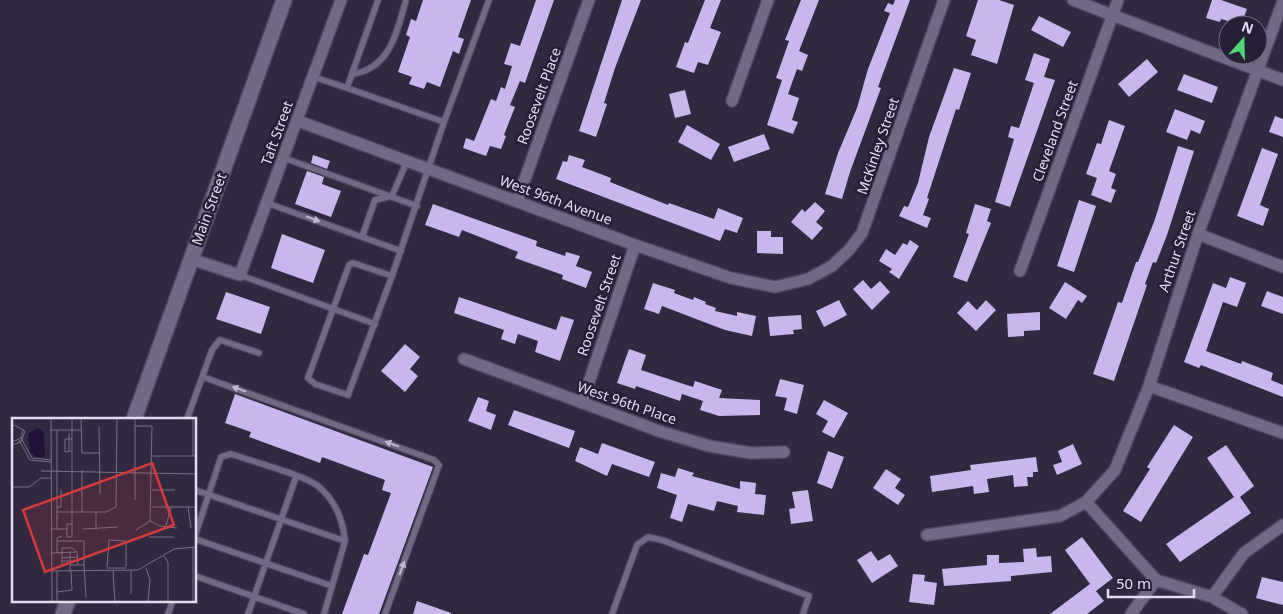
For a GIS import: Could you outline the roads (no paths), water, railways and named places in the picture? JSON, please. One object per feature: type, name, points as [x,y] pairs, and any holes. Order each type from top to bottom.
[{"type":"main road","name":"Main Street","points":[[134,418],[284,0]]},
{"type":"street","name":"Taft Street","points":[[240,275],[341,0]]},
{"type":"street","name":"Roosevelt Place","points":[[517,201],[589,0]]},
{"type":"street","points":[[732,101],[768,0]]},
{"type":"street","name":"McKinley Street","points":[[808,278],[832,266],[849,250],[862,233],[944,0]]},
{"type":"street","points":[[1073,0],[1112,17],[1283,80]]},
{"type":"street","name":"Cleveland Street","points":[[1020,271],[1118,0]]},
{"type":"street","name":"Arthur Street","points":[[927,535],[1060,516],[1086,502],[1116,470],[1148,386],[1198,234],[1283,1]]},
{"type":"street","name":"West 96th Avenue","points":[[298,121],[635,245],[731,278],[775,287],[808,278]]},
{"type":"street","points":[[1198,234],[1283,267]]},
{"type":"street","name":"Roosevelt Street","points":[[582,403],[635,245]]},
{"type":"street","points":[[191,259],[240,275]]},
{"type":"street","name":"West 96th Place","points":[[464,359],[582,403],[709,446],[751,453],[784,452]]},
{"type":"street","points":[[1148,386],[1283,433]]},
{"type":"street","points":[[1086,502],[1156,580],[1212,597],[1242,614]]},
{"type":"street","points":[[1212,597],[1244,553],[1283,525]]},
{"type":"street","points":[[1131,614],[1156,580]]},
{"type":"lane","points":[[347,88],[378,0]]},
{"type":"lane","points":[[352,74],[366,72],[388,52],[406,0]]},
{"type":"lane","points":[[392,276],[353,263],[349,265],[308,378],[315,384],[348,395],[375,324],[417,206],[444,122],[489,0]]},
{"type":"lane","points":[[314,76],[444,122]]},
{"type":"lane","points":[[284,158],[417,206]]},
{"type":"lane","points":[[392,196],[407,161]]},
{"type":"lane","points":[[362,237],[374,200],[392,196]]},
{"type":"lane","points":[[267,203],[401,251]]},
{"type":"lane","points":[[240,275],[375,324]]},
{"type":"lane","points":[[187,418],[212,350],[220,340],[258,353]]},
{"type":"lane","points":[[203,377],[434,460],[439,465],[385,614]]},
{"type":"lane","points":[[196,535],[221,457],[231,454],[317,486],[332,500],[343,524],[345,540],[324,614]]},
{"type":"lane","points":[[248,614],[296,477]]},
{"type":"lane","points":[[196,490],[345,540]]},
{"type":"lane","points":[[612,614],[637,545],[648,537],[662,540],[809,596],[803,614]]},
{"type":"lane","points":[[196,538],[332,586]]},
{"type":"lane","points":[[196,576],[304,614]]},
{"type":"lane","points":[[168,614],[172,602]]}]
